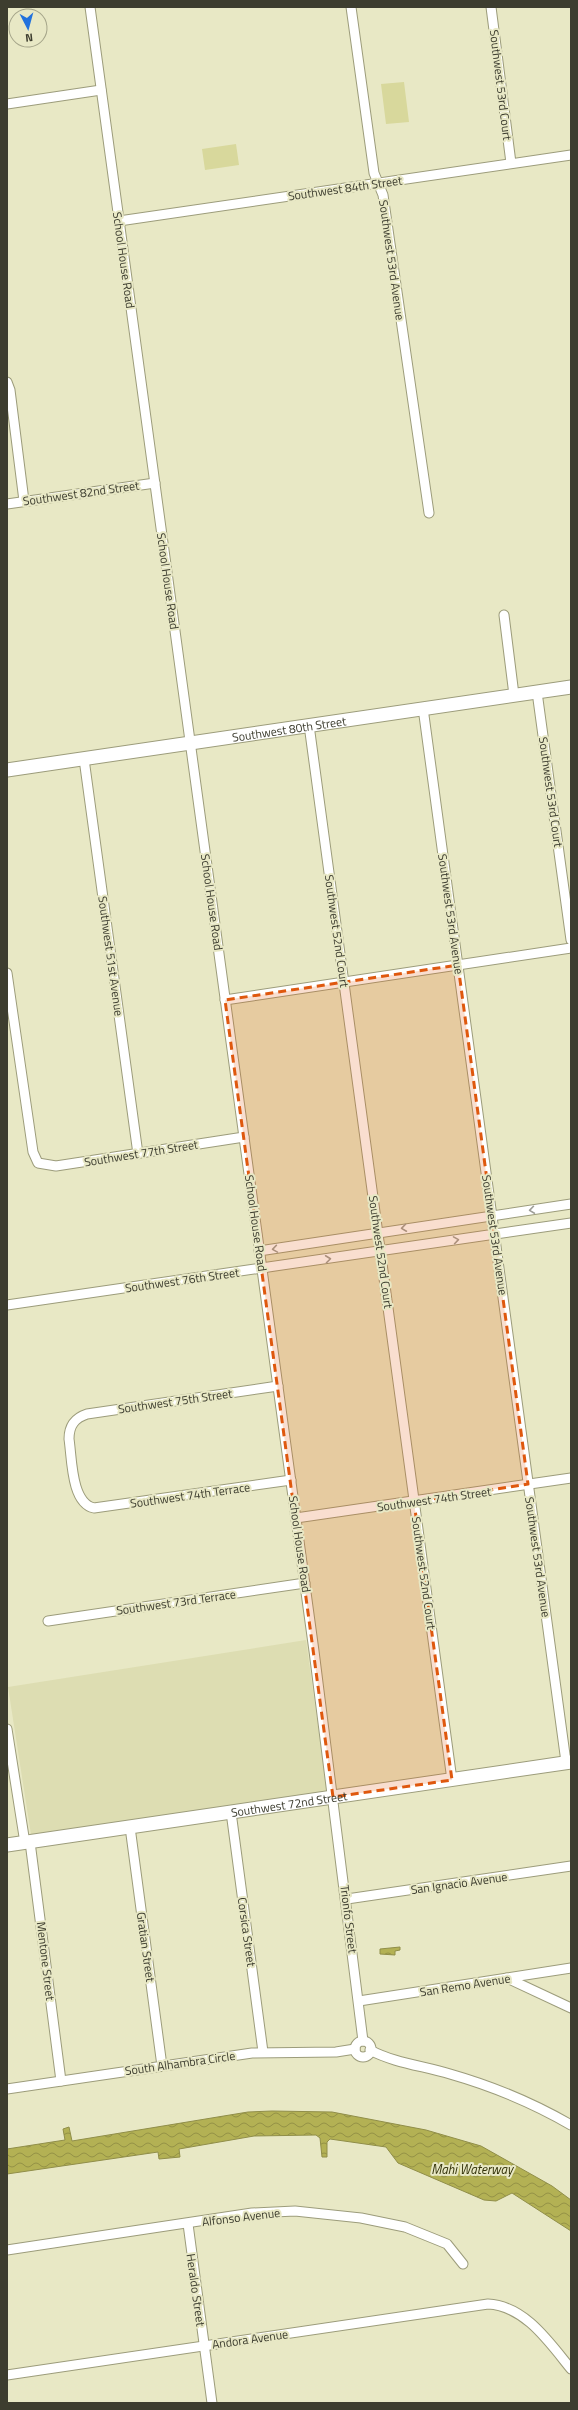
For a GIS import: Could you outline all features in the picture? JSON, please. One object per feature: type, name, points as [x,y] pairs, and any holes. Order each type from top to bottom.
[{"type":"street","name":"School House Road","points":[[90,7],[333,1797]]},
{"type":"street","name":"Southwest 53rd Avenue","points":[[351,7],[374,172],[383,195],[429,513]]},
{"type":"street","name":"Southwest 53rd Court","points":[[491,7],[511,163]]},
{"type":"street","points":[[7,104],[101,90]]},
{"type":"street","name":"Southwest 84th Street","points":[[119,221],[571,155]]},
{"type":"street","points":[[7,382],[10,390],[24,501]]},
{"type":"street","name":"Southwest 82nd Street","points":[[7,504],[155,483]]},
{"type":"street","points":[[504,615],[514,695]]},
{"type":"street","name":"Southwest 80th Street","points":[[7,770],[571,687]]},
{"type":"street","name":"Southwest 53rd Court","points":[[537,692],[571,940]]},
{"type":"street","name":"Southwest 53rd Avenue","points":[[423,708],[528,1484],[568,1762]]},
{"type":"street","name":"Southwest 52nd Court","points":[[309,725],[452,1780]]},
{"type":"street","name":"Southwest 51st Avenue","points":[[84,759],[138,1154]]},
{"type":"street","points":[[225,1000],[571,948]]},
{"type":"street","name":"Southwest 77th Street","points":[[7,973],[33,1152],[38,1163],[56,1166],[244,1137]]},
{"type":"street","points":[[259,1251],[571,1204]]},
{"type":"street","name":"Southwest 76th Street","points":[[7,1306],[571,1223]]},
{"type":"street","name":"Southwest 75th Street","points":[[89,1507],[78,1495],[69,1439],[69,1430],[73,1422],[82,1416],[278,1386]]},
{"type":"street","name":"Southwest 74th Street","points":[[296,1518],[571,1478]]},
{"type":"street","name":"Southwest 74th Terrace","points":[[89,1507],[110,1507],[291,1480]]},
{"type":"street","name":"Southwest 73rd Terrace","points":[[48,1621],[305,1583]]},
{"type":"street","name":"Mentone Street","points":[[7,1729],[27,1842],[61,2081]]},
{"type":"street","name":"Southwest 72nd Street","points":[[7,1845],[568,1762]]},
{"type":"street","name":"Trionfo Street","points":[[333,1797],[364,2041]]},
{"type":"street","name":"Corsica Street","points":[[231,1812],[263,2052]]},
{"type":"street","name":"Gratian Street","points":[[130,1827],[162,2066]]},
{"type":"street","name":"San Ignacio Avenue","points":[[347,1899],[571,1866]]},
{"type":"street","name":"San Remo Avenue","points":[[359,2001],[571,1968]]},
{"type":"street","points":[[507,1978],[571,2008]]},
{"type":"street","points":[[364,2041],[369,2044],[370,2050],[367,2055],[362,2057],[357,2055],[355,2049],[357,2043],[364,2041]]},
{"type":"street","name":"South Alhambra Circle","points":[[7,2089],[263,2052],[336,2052],[355,2049]]},
{"type":"street","points":[[370,2050],[390,2058],[477,2083],[528,2103],[571,2125]]},
{"type":"street","name":"Alfonso Avenue","points":[[7,2250],[274,2211],[374,2220],[405,2227],[439,2240],[452,2248],[463,2264]]},
{"type":"street","name":"Heraldo Street","points":[[188,2224],[212,2403]]},
{"type":"street","name":"Andora Avenue","points":[[7,2375],[471,2305],[493,2304],[513,2310],[524,2317],[571,2369]]},
{"type":"highlighted area","points":[[458,965],[528,1484],[414,1502],[452,1780],[333,1797],[225,1000]]},
{"type":"shaded area","points":[[404,82],[409,122],[386,124],[381,84]]},
{"type":"shaded area","points":[[236,144],[239,165],[205,170],[202,149]]},
{"type":"shaded area","points":[[306,1640],[327,1791],[31,1835],[8,1687]]},
{"type":"water","points":[[400,1947],[400,1950],[395,1951],[395,1955],[380,1954],[380,1949]]},
{"type":"water","name":"Mahi Waterway","points":[[248,2112],[332,2112],[426,2130],[481,2146],[552,2186],[571,2200],[571,2231],[512,2193],[496,2201],[484,2200],[398,2163],[386,2147],[330,2139],[327,2142],[327,2157],[322,2157],[320,2138],[316,2135],[254,2136],[179,2149],[180,2157],[159,2159],[158,2152],[7,2174],[7,2149],[65,2140],[63,2129],[69,2127],[72,2141]]}]
